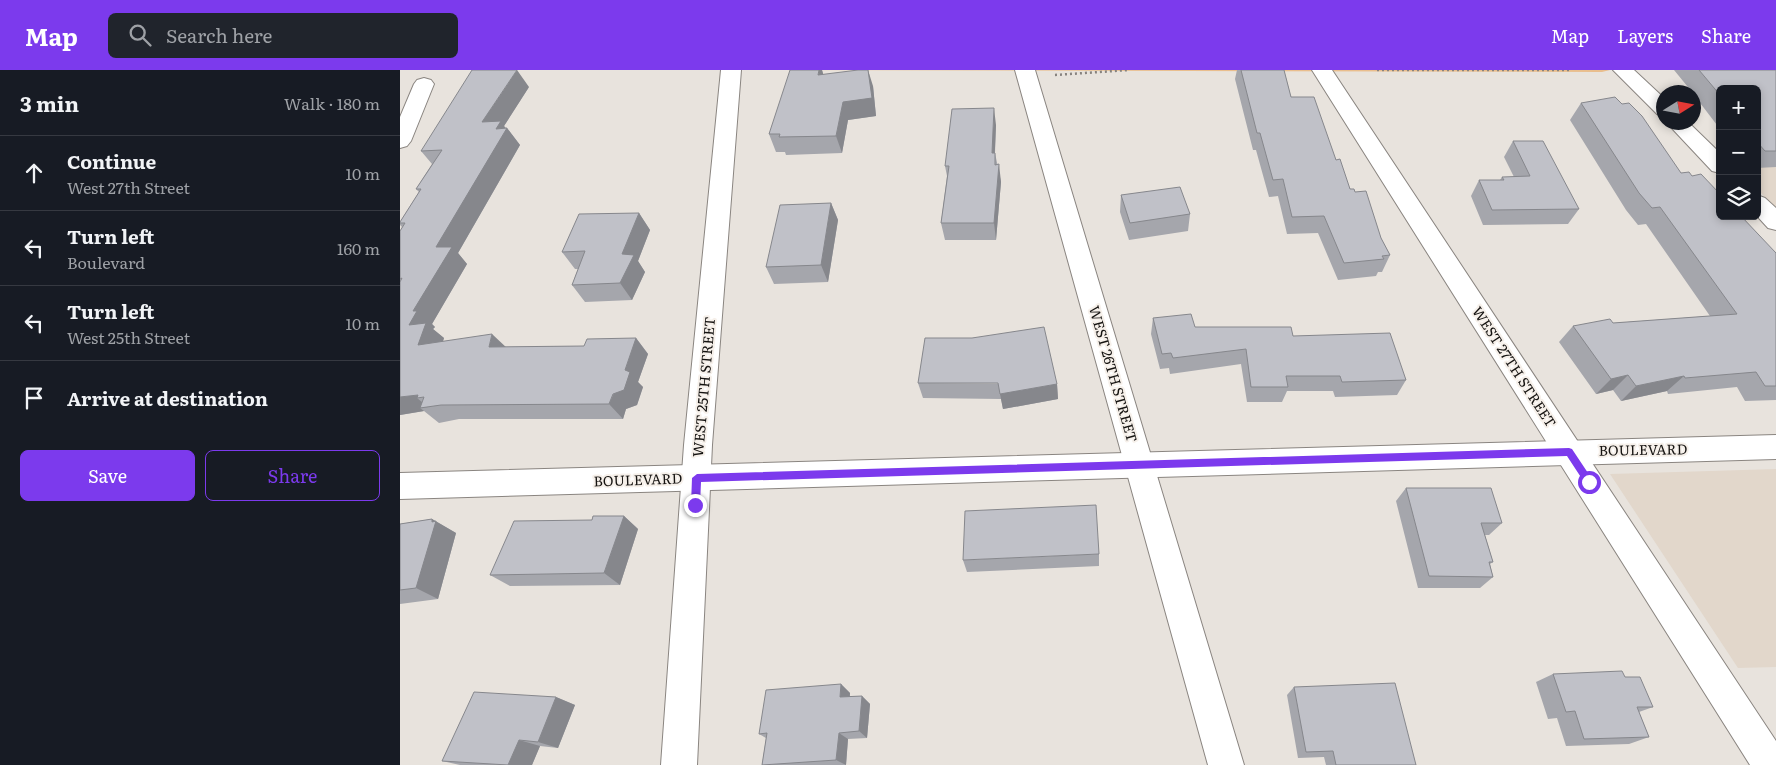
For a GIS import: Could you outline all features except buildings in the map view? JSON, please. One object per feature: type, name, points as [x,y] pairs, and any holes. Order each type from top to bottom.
[{"type":"street","name":"WEST 25TH STREET","points":[[679,765],[697,478],[731,70]]},
{"type":"street","name":"WEST 26TH STREET","points":[[1024,70],[1150,496],[1226,765]]},
{"type":"street","name":"WEST 27TH STREET","points":[[1322,70],[1771,765]]},
{"type":"street","points":[[1623,70],[1656,102]]},
{"type":"street","points":[[400,141],[424,84]]},
{"type":"street","points":[[1684,130],[1716,162]]},
{"type":"street","points":[[1761,207],[1776,222]]},
{"type":"street","name":"BOULEVARD","points":[[400,486],[1776,447]]},
{"type":"path","points":[[1052,75],[1129,70]]},
{"type":"path","points":[[1377,70],[1570,70]]},
{"type":"shaded area","points":[[775,70],[1610,70],[1602,72]]},
{"type":"shaded area","points":[[1761,142],[1776,146],[1776,208],[1761,193]]},
{"type":"shaded area","points":[[1776,469],[1776,667],[1738,668],[1610,474]]},
{"type":"route","points":[[695,505],[697,478],[1569,452],[1589,482]]}]
